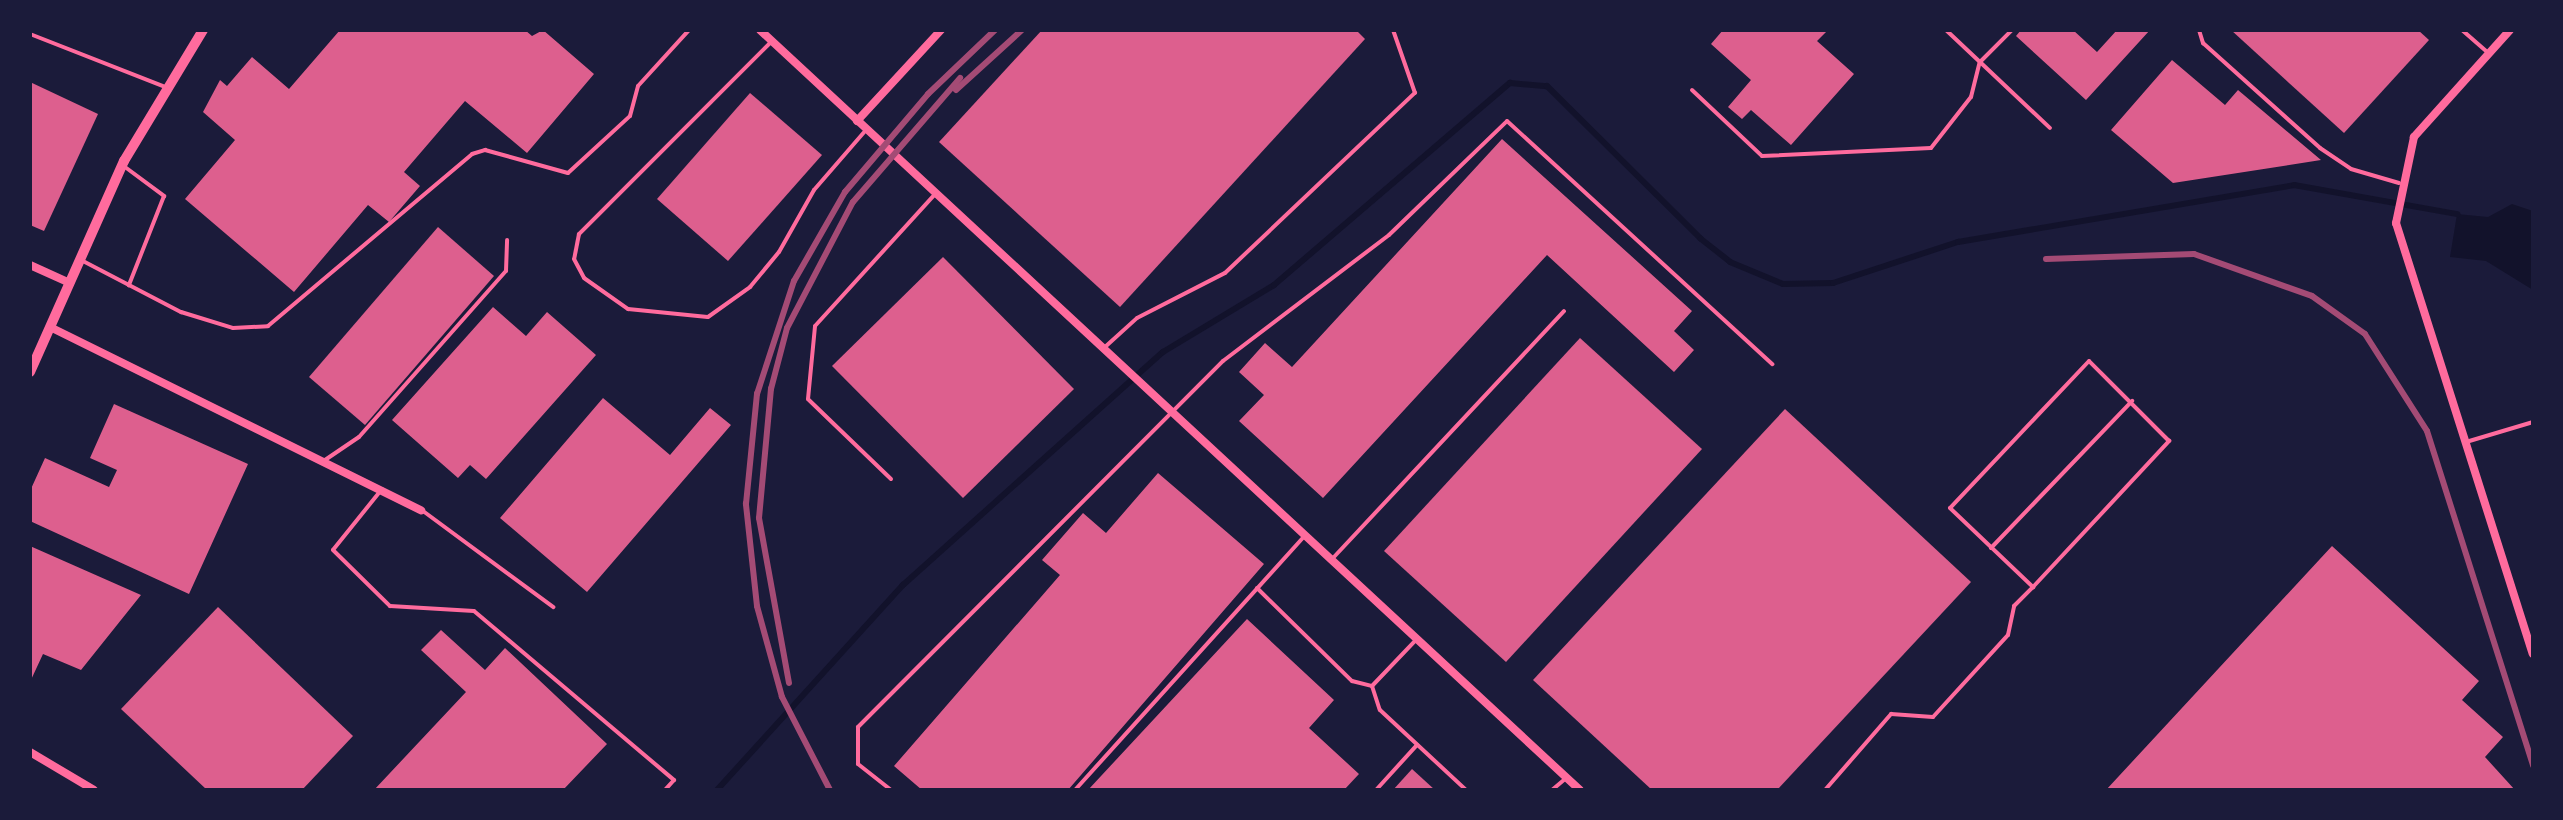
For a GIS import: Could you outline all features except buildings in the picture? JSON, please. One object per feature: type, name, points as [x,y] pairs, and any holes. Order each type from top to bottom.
[{"type":"street","points":[[30,372],[123,165],[165,87],[203,30]]},
{"type":"street","points":[[760,30],[1580,790]]},
{"type":"street","points":[[857,121],[941,30]]},
{"type":"street","points":[[2510,30],[2414,137],[2399,183],[2400,251],[2533,654]]},
{"type":"street","points":[[30,265],[70,283]]},
{"type":"street","points":[[50,327],[383,488],[421,510]]},
{"type":"street","points":[[30,752],[94,790]]},
{"type":"lane","points":[[80,260],[129,285],[233,328],[268,326],[472,154],[485,150],[568,173],[630,116],[638,86],[689,30]]},
{"type":"lane","points":[[1103,348],[1137,318],[1225,273],[1415,93],[1393,30]]},
{"type":"lane","points":[[1946,30],[2050,128]]},
{"type":"lane","points":[[1692,90],[1762,156],[1931,148],[1971,97],[1980,62],[2012,30]]},
{"type":"lane","points":[[2199,30],[2203,43],[2320,148],[2351,169],[2399,183]]},
{"type":"lane","points":[[2462,30],[2489,54]]},
{"type":"lane","points":[[30,34],[165,87]]},
{"type":"lane","points":[[772,41],[579,234],[574,259],[584,278],[628,309],[708,317],[750,287],[814,190],[866,130]]},
{"type":"lane","points":[[891,790],[858,764],[858,727],[1259,330],[1389,235],[1507,121],[1772,364]]},
{"type":"lane","points":[[123,165],[164,196],[129,285]]},
{"type":"lane","points":[[891,479],[808,399],[815,326],[935,194]]},
{"type":"lane","points":[[325,460],[359,437],[506,271],[507,240]]},
{"type":"lane","points":[[1331,559],[1564,311]]},
{"type":"lane","points":[[1825,790],[1891,714],[1933,717],[2008,635],[2014,606],[2033,587],[2169,441],[2089,361],[1950,508],[2033,587]]},
{"type":"lane","points":[[1991,548],[2132,401]]},
{"type":"lane","points":[[2463,442],[2533,422]]},
{"type":"lane","points":[[383,488],[333,550],[390,606],[474,611],[674,780],[665,790]]},
{"type":"lane","points":[[421,510],[553,607]]},
{"type":"lane","points":[[1075,790],[1305,535]]},
{"type":"lane","points":[[1257,588],[1352,681],[1372,686]]},
{"type":"lane","points":[[1372,686],[1417,639]]},
{"type":"lane","points":[[1372,686],[1380,710],[1466,790]]},
{"type":"lane","points":[[1376,790],[1417,745]]},
{"type":"lane","points":[[1552,790],[1566,777]]},
{"type":"shaded area","points":[[2512,204],[2533,211],[2533,290],[2486,261],[2450,257],[2457,214],[2488,217]]},
{"type":"waterway","points":[[717,790],[903,585],[1163,352],[1274,285],[1510,83],[1547,86],[1701,239],[1730,262],[1783,284],[1833,283],[1958,242],[2294,185],[2457,214]]},
{"type":"railway","points":[[830,790],[782,697],[757,606],[746,504],[757,394],[794,281],[845,192],[928,94],[995,30]]},
{"type":"railway","points":[[956,90],[1022,30]]},
{"type":"railway","points":[[789,683],[759,518],[771,389],[787,328],[853,202],[960,78]]},
{"type":"railway","points":[[2046,259],[2194,254],[2312,296],[2365,334],[2427,431],[2533,766]]}]
